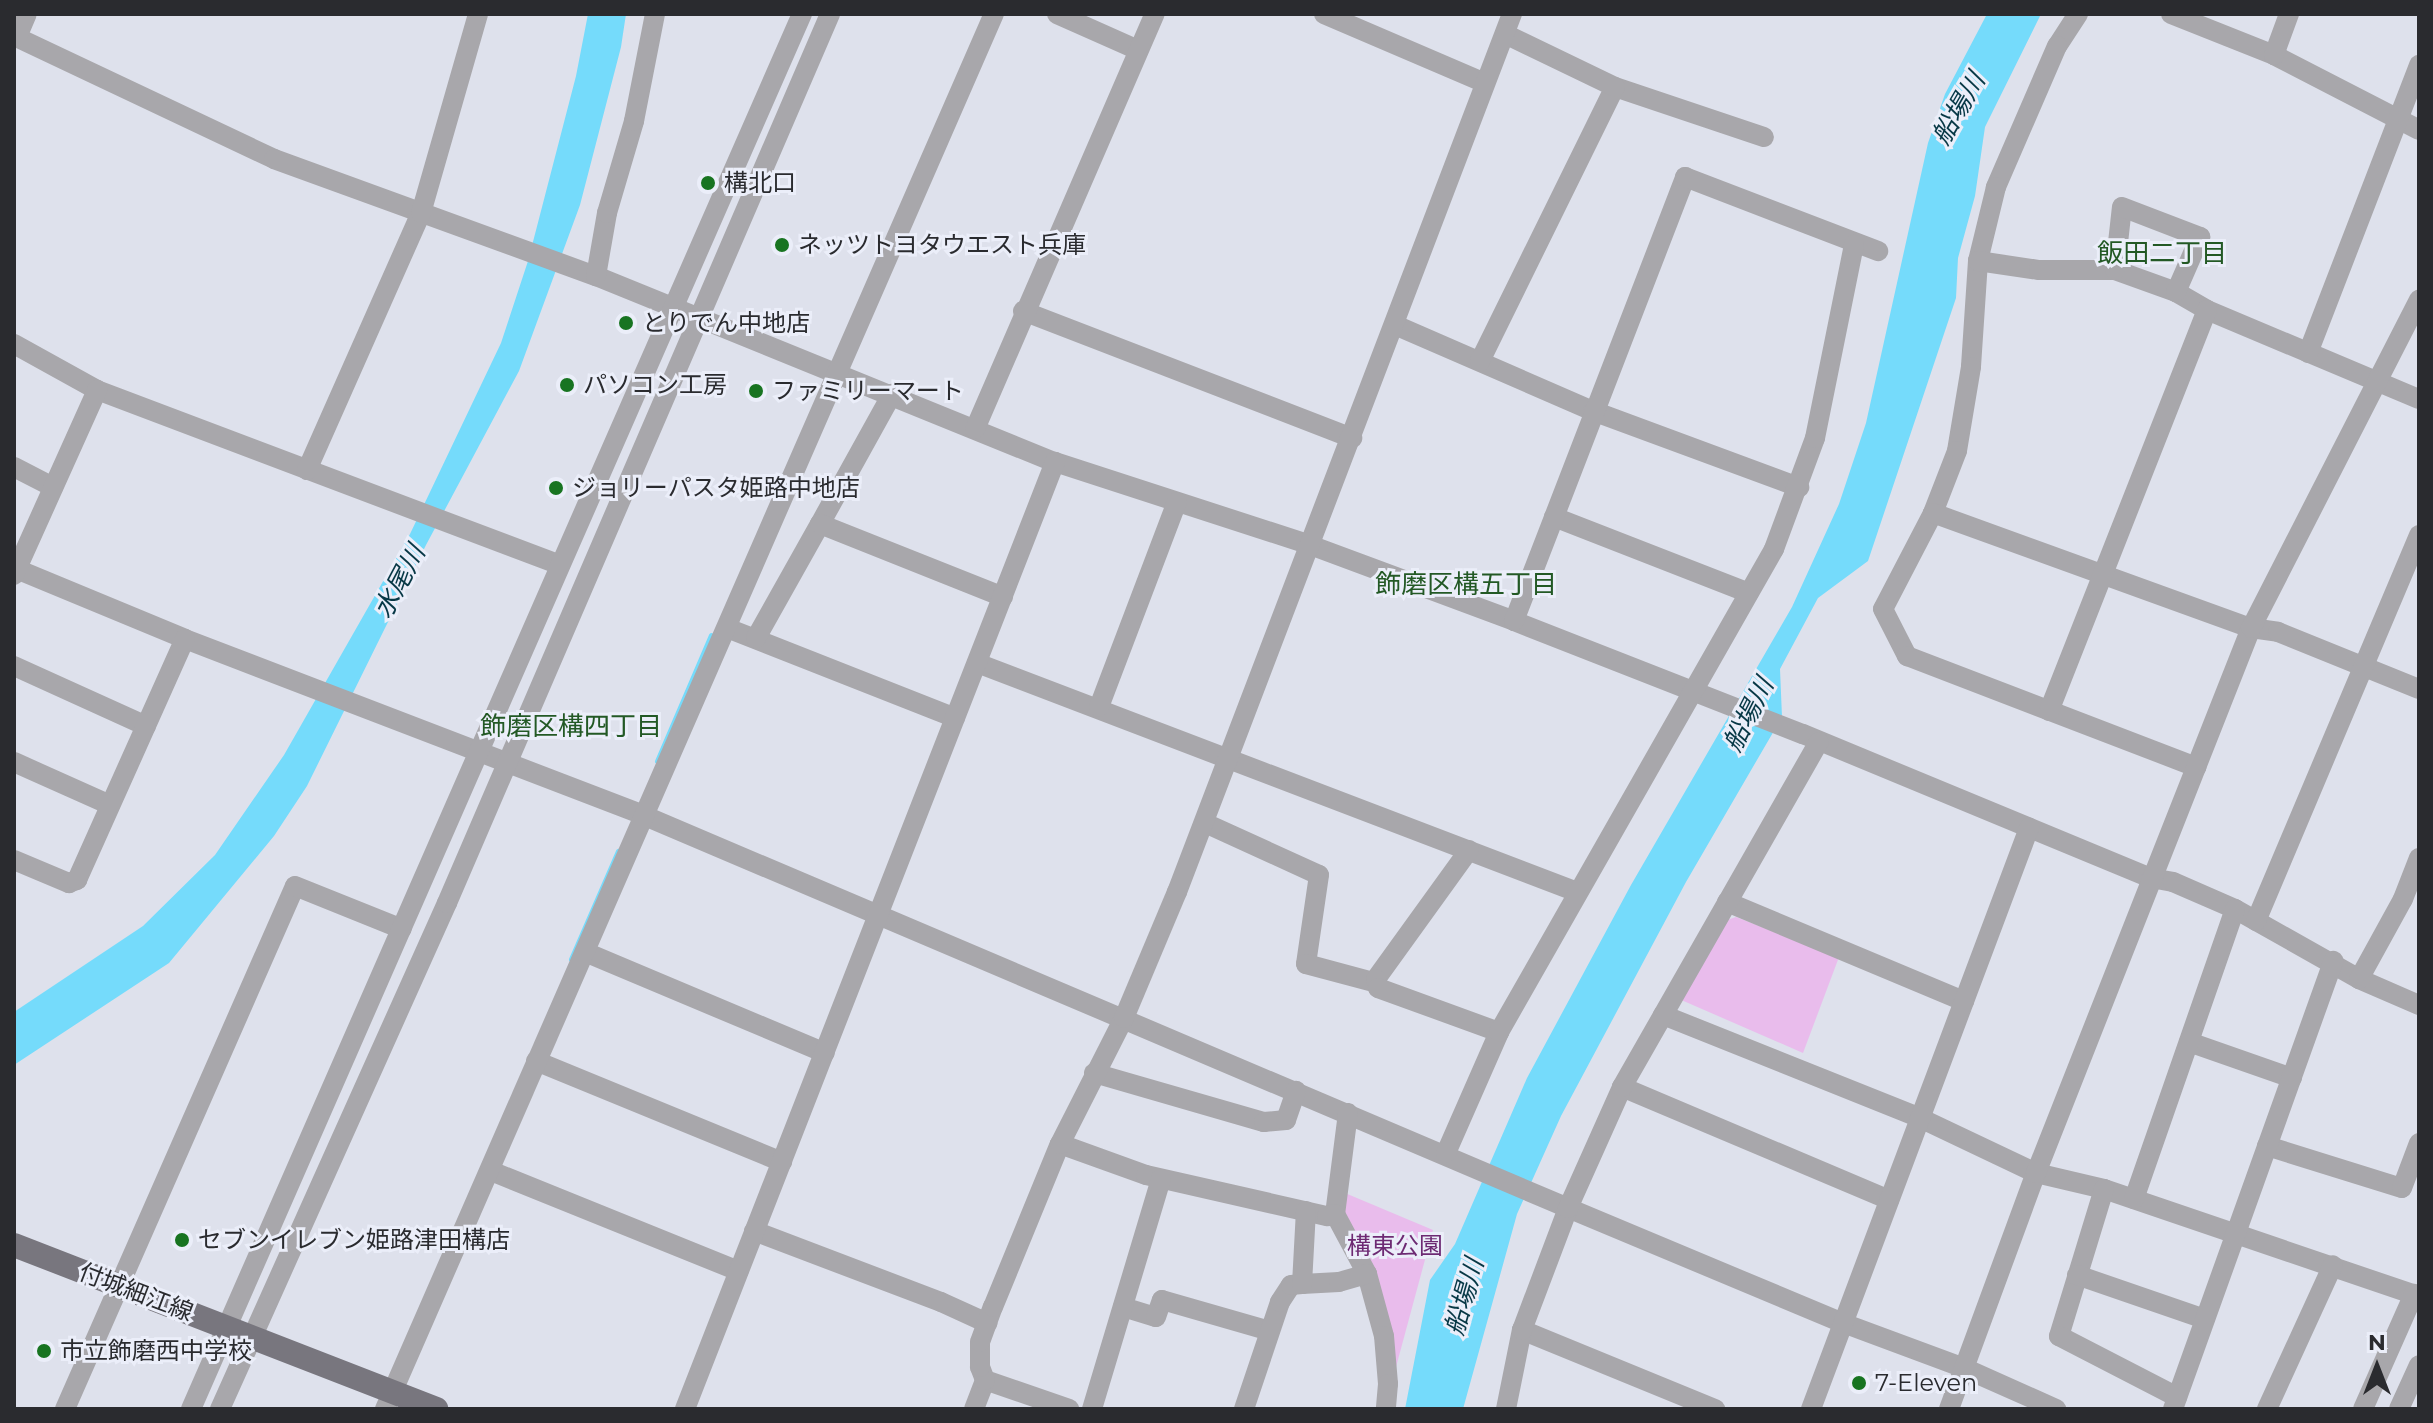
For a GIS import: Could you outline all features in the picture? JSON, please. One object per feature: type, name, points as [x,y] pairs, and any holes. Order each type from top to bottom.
[{"type":"main road","name":"付城細江線","points":[[14,1245],[251,1336],[389,1400],[436,1409]]},
{"type":"street","points":[[27,14],[15,36],[274,159],[596,276],[838,371],[1055,462],[1310,545],[1694,691],[2151,878],[2173,882],[2235,909],[2333,961],[2359,979],[2419,1005]]},
{"type":"street","points":[[307,470],[421,213],[478,14]]},
{"type":"street","points":[[596,276],[607,213],[634,121],[655,14]]},
{"type":"street","points":[[191,1409],[802,14]]},
{"type":"street","points":[[220,1409],[447,903],[504,764],[830,14]]},
{"type":"street","points":[[389,1400],[994,14]]},
{"type":"street","points":[[1057,14],[1138,50]]},
{"type":"street","points":[[975,429],[1023,311],[1155,14]]},
{"type":"street","points":[[1324,14],[1483,82]]},
{"type":"street","points":[[974,1409],[985,1380],[979,1354],[987,1323],[1060,1144],[1124,1018],[1205,823],[1395,325],[1483,82],[1512,14]]},
{"type":"street","points":[[2078,14],[2057,46],[1996,187],[1978,261],[1971,367],[1957,451],[1933,513],[1883,609],[1907,656],[2196,767]]},
{"type":"street","points":[[2171,14],[2274,55],[2397,122],[2419,130]]},
{"type":"street","points":[[2274,55],[2289,14]]},
{"type":"street","points":[[1505,34],[1615,87],[1764,137]]},
{"type":"street","points":[[2308,353],[2419,65]]},
{"type":"street","points":[[1480,361],[1615,87]]},
{"type":"street","points":[[1514,621],[1685,177],[1854,245],[1878,251]]},
{"type":"street","points":[[2115,270],[2122,207],[2200,237],[2176,292]]},
{"type":"street","points":[[1446,1153],[1499,1032],[1774,549],[1799,487],[1830,379],[1854,245]]},
{"type":"street","points":[[1978,261],[2039,270],[2115,270],[2176,292],[2207,310],[2419,399]]},
{"type":"street","points":[[1949,1409],[2036,1173],[2251,628],[2419,299]]},
{"type":"street","points":[[2049,711],[2207,310]]},
{"type":"street","points":[[1023,311],[1352,438]]},
{"type":"street","points":[[1395,325],[1593,411],[1799,487]]},
{"type":"street","points":[[14,344],[97,390],[560,565]]},
{"type":"street","points":[[97,390],[15,571],[504,764],[645,816],[1446,1153],[1568,1208],[1843,1323],[1964,1368],[2056,1409]]},
{"type":"street","points":[[756,638],[892,394]]},
{"type":"street","points":[[685,1409],[1055,462]]},
{"type":"street","points":[[14,467],[53,487]]},
{"type":"street","points":[[1099,707],[1177,502]]},
{"type":"street","points":[[1933,513],[2251,628],[2278,632],[2419,689]]},
{"type":"street","points":[[1554,517],[1749,593]]},
{"type":"street","points":[[820,524],[1003,597]]},
{"type":"street","points":[[2256,921],[2419,535]]},
{"type":"street","points":[[727,628],[955,718]]},
{"type":"street","points":[[14,860],[69,883],[77,880],[185,639]]},
{"type":"street","points":[[977,663],[1231,757],[1577,892]]},
{"type":"street","points":[[14,666],[146,726]]},
{"type":"street","points":[[1506,1409],[1522,1330],[1568,1208],[1622,1087],[1727,902],[1811,738]]},
{"type":"street","points":[[14,762],[110,805]]},
{"type":"street","points":[[1205,823],[1319,875],[1306,964],[1377,983]]},
{"type":"street","points":[[1811,1409],[2029,828]]},
{"type":"street","points":[[1469,850],[1376,979],[1378,988],[1499,1032]]},
{"type":"street","points":[[2359,979],[2403,899],[2419,858]]},
{"type":"street","points":[[65,1409],[295,886],[402,929]]},
{"type":"street","points":[[1727,902],[1964,1001]]},
{"type":"street","points":[[2134,1199],[2235,909]]},
{"type":"street","points":[[585,952],[825,1053]]},
{"type":"street","points":[[2104,1189],[2059,1336],[2175,1403],[2333,961]]},
{"type":"street","points":[[1663,1015],[1920,1118],[2036,1173],[2104,1189],[2417,1295],[2363,1409]]},
{"type":"street","points":[[2189,1042],[2292,1078]]},
{"type":"street","points":[[536,1061],[782,1162]]},
{"type":"street","points":[[1094,1073],[1264,1122],[1286,1120],[1296,1091]]},
{"type":"street","points":[[1622,1087],[1889,1200]]},
{"type":"street","points":[[1348,1113],[1335,1214],[1367,1274],[1384,1336],[1388,1384],[1386,1409]]},
{"type":"street","points":[[2267,1146],[2402,1188],[2419,1143]]},
{"type":"street","points":[[1060,1144],[1161,1179],[1306,1211],[1335,1214]]},
{"type":"street","points":[[491,1171],[739,1271]]},
{"type":"street","points":[[1092,1409],[1161,1179]]},
{"type":"street","points":[[1302,1284],[1306,1211]]},
{"type":"street","points":[[754,1231],[941,1302],[987,1323]]},
{"type":"street","points":[[2267,1409],[2333,1265]]},
{"type":"street","points":[[1244,1409],[1280,1302],[1291,1285],[1339,1282],[1367,1274]]},
{"type":"street","points":[[2077,1275],[2205,1319]]},
{"type":"street","points":[[1123,1307],[1156,1317],[1162,1300],[1270,1331]]},
{"type":"street","points":[[1522,1330],[1715,1409]]},
{"type":"street","points":[[2399,1409],[2419,1365]]},
{"type":"street","points":[[985,1380],[1069,1409]]},
{"type":"green space","points":[[1736,917],[1839,957],[1803,1053],[1679,999],[1727,920]]},
{"type":"green space","name":"構東公園","points":[[1345,1193],[1433,1230],[1396,1367],[1344,1219]]},
{"type":"water","name":"水尾川","points":[[588,14],[626,14],[621,47],[580,205],[519,371],[426,545],[307,786],[274,836],[169,963],[14,1065],[14,1012],[143,926],[215,855],[284,755],[410,534],[501,343],[528,261],[576,76]]},
{"type":"water","name":"船場川","points":[[1987,14],[2041,14],[1985,127],[1975,196],[1958,258],[1956,298],[1868,561],[1818,598],[1780,669],[1782,717],[1686,882],[1561,1116],[1517,1214],[1463,1409],[1405,1409],[1430,1280],[1455,1244],[1527,1078],[1631,885],[1792,607],[1839,504],[1866,423],[1928,143],[1945,94]]},
{"type":"waterway","points":[[657,761],[711,635]]},
{"type":"waterway","points":[[571,959],[618,851]]},
{"type":"place","name":"構北口","points":[[708,183]]},
{"type":"place","name":"ネッツトヨタウエスト兵庫","points":[[782,245]]},
{"type":"place","name":"とりでん中地店","points":[[626,323]]},
{"type":"place","name":"パソコン工房","points":[[567,385]]},
{"type":"place","name":"ファミリーマート","points":[[756,391]]},
{"type":"place","name":"ジョリーパスタ姫路中地店","points":[[556,488]]},
{"type":"place","name":"セブンイレブン姫路津田構店","points":[[182,1240]]},
{"type":"place","name":"市立飾磨西中学校","points":[[44,1351]]},
{"type":"place","name":"7-Eleven","points":[[1859,1383]]},
{"type":"district","name":"飯田二丁目","points":[[2162,254]]},
{"type":"district","name":"飾磨区構五丁目","points":[[1466,585]]},
{"type":"district","name":"飾磨区構四丁目","points":[[571,727]]}]
